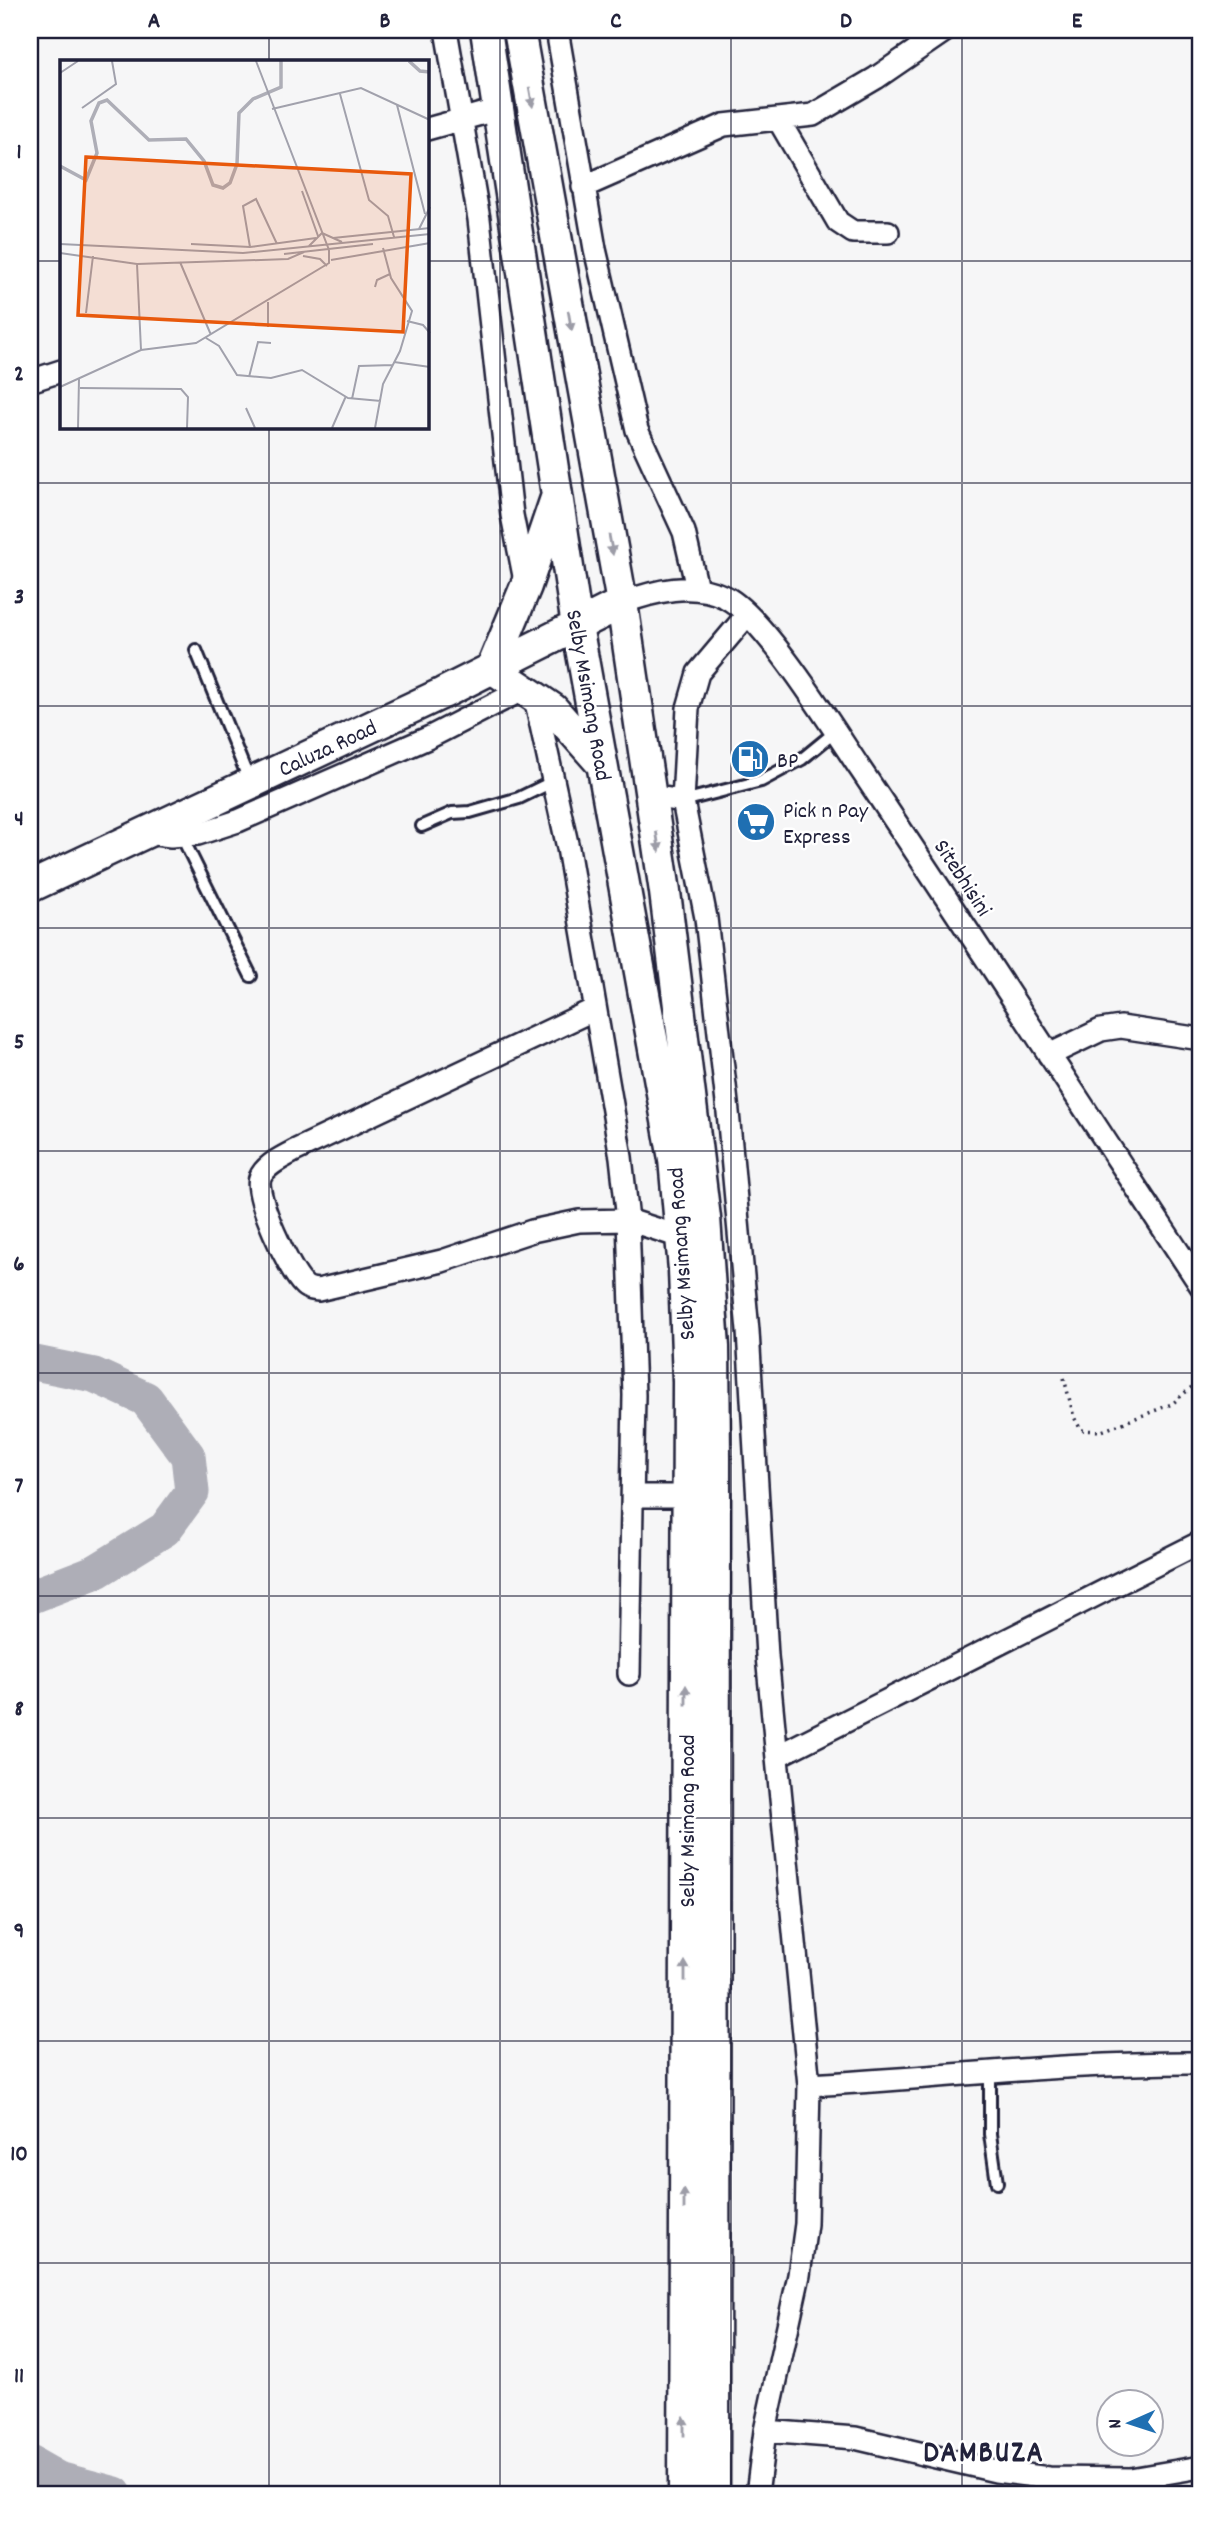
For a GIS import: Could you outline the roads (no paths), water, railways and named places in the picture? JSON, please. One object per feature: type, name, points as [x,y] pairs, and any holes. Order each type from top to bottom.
[{"type":"main road","name":"Selby Msimang Road","points":[[486,30],[577,626],[662,1084],[674,1159],[681,1237],[687,1368],[684,2494]]},
{"type":"main road","name":"Selby Msimang Road","points":[[519,30],[622,603],[691,1088],[705,1218],[714,1347],[714,2494]]},
{"type":"main road","points":[[557,496],[526,586],[492,668],[553,709],[603,767]]},
{"type":"main road","name":"Caluza Road","points":[[30,887],[492,668],[622,603]]},
{"type":"street","points":[[446,30],[481,233],[512,515],[526,586]]},
{"type":"street","points":[[557,30],[583,187],[637,430],[684,532],[697,589]]},
{"type":"street","points":[[583,187],[724,125],[744,120],[803,117],[823,110],[910,57],[946,30]]},
{"type":"street","points":[[429,128],[499,109]]},
{"type":"street","points":[[778,120],[838,222],[853,232],[888,232]]},
{"type":"street","points":[[30,381],[60,371]]},
{"type":"street","name":"Sitebhisini","points":[[622,603],[673,589],[697,589],[726,597],[747,615],[835,732],[1201,1286]]},
{"type":"street","points":[[747,615],[698,673],[688,708],[682,801],[706,918],[728,1112],[748,1331],[767,1656],[779,1755],[809,2085],[806,2224],[765,2431],[757,2494]]},
{"type":"street","points":[[145,832],[198,834],[238,821],[528,694],[554,781],[621,1157],[628,1220],[634,1395],[629,1674]]},
{"type":"street","points":[[651,796],[682,801]]},
{"type":"street","points":[[596,1009],[294,1151],[271,1165],[260,1176],[259,1194],[302,1284],[318,1290],[442,1261],[532,1231],[579,1221],[628,1220],[681,1237]]},
{"type":"street","points":[[1049,1055],[1101,1030],[1121,1027],[1201,1039]]},
{"type":"street","points":[[633,1496],[687,1496]]},
{"type":"street","points":[[779,1755],[1201,1542]]},
{"type":"street","points":[[809,2085],[1124,2063],[1201,2063]]},
{"type":"street","points":[[765,2431],[855,2438],[996,2471],[1049,2478],[1130,2480],[1201,2467]]},
{"type":"lane","points":[[196,650],[250,783]]},
{"type":"lane","points":[[682,801],[761,781],[802,759],[835,732]]},
{"type":"lane","points":[[422,826],[452,813],[470,812],[520,797],[554,781]]},
{"type":"lane","points":[[181,835],[251,976]]},
{"type":"lane","points":[[990,2072],[990,2134],[997,2183]]},
{"type":"waterway","points":[[30,1362],[94,1375],[146,1399],[188,1456],[192,1492],[165,1529],[97,1571],[30,1597]]},
{"type":"waterway","points":[[30,2463],[58,2479],[115,2494]]},
{"type":"place","name":"BP","points":[[750,759]]},
{"type":"place","name":"Pick n Pay Express","points":[[756,822]]},
{"type":"district","name":"DAMBUZA","points":[[984,2451]]}]
